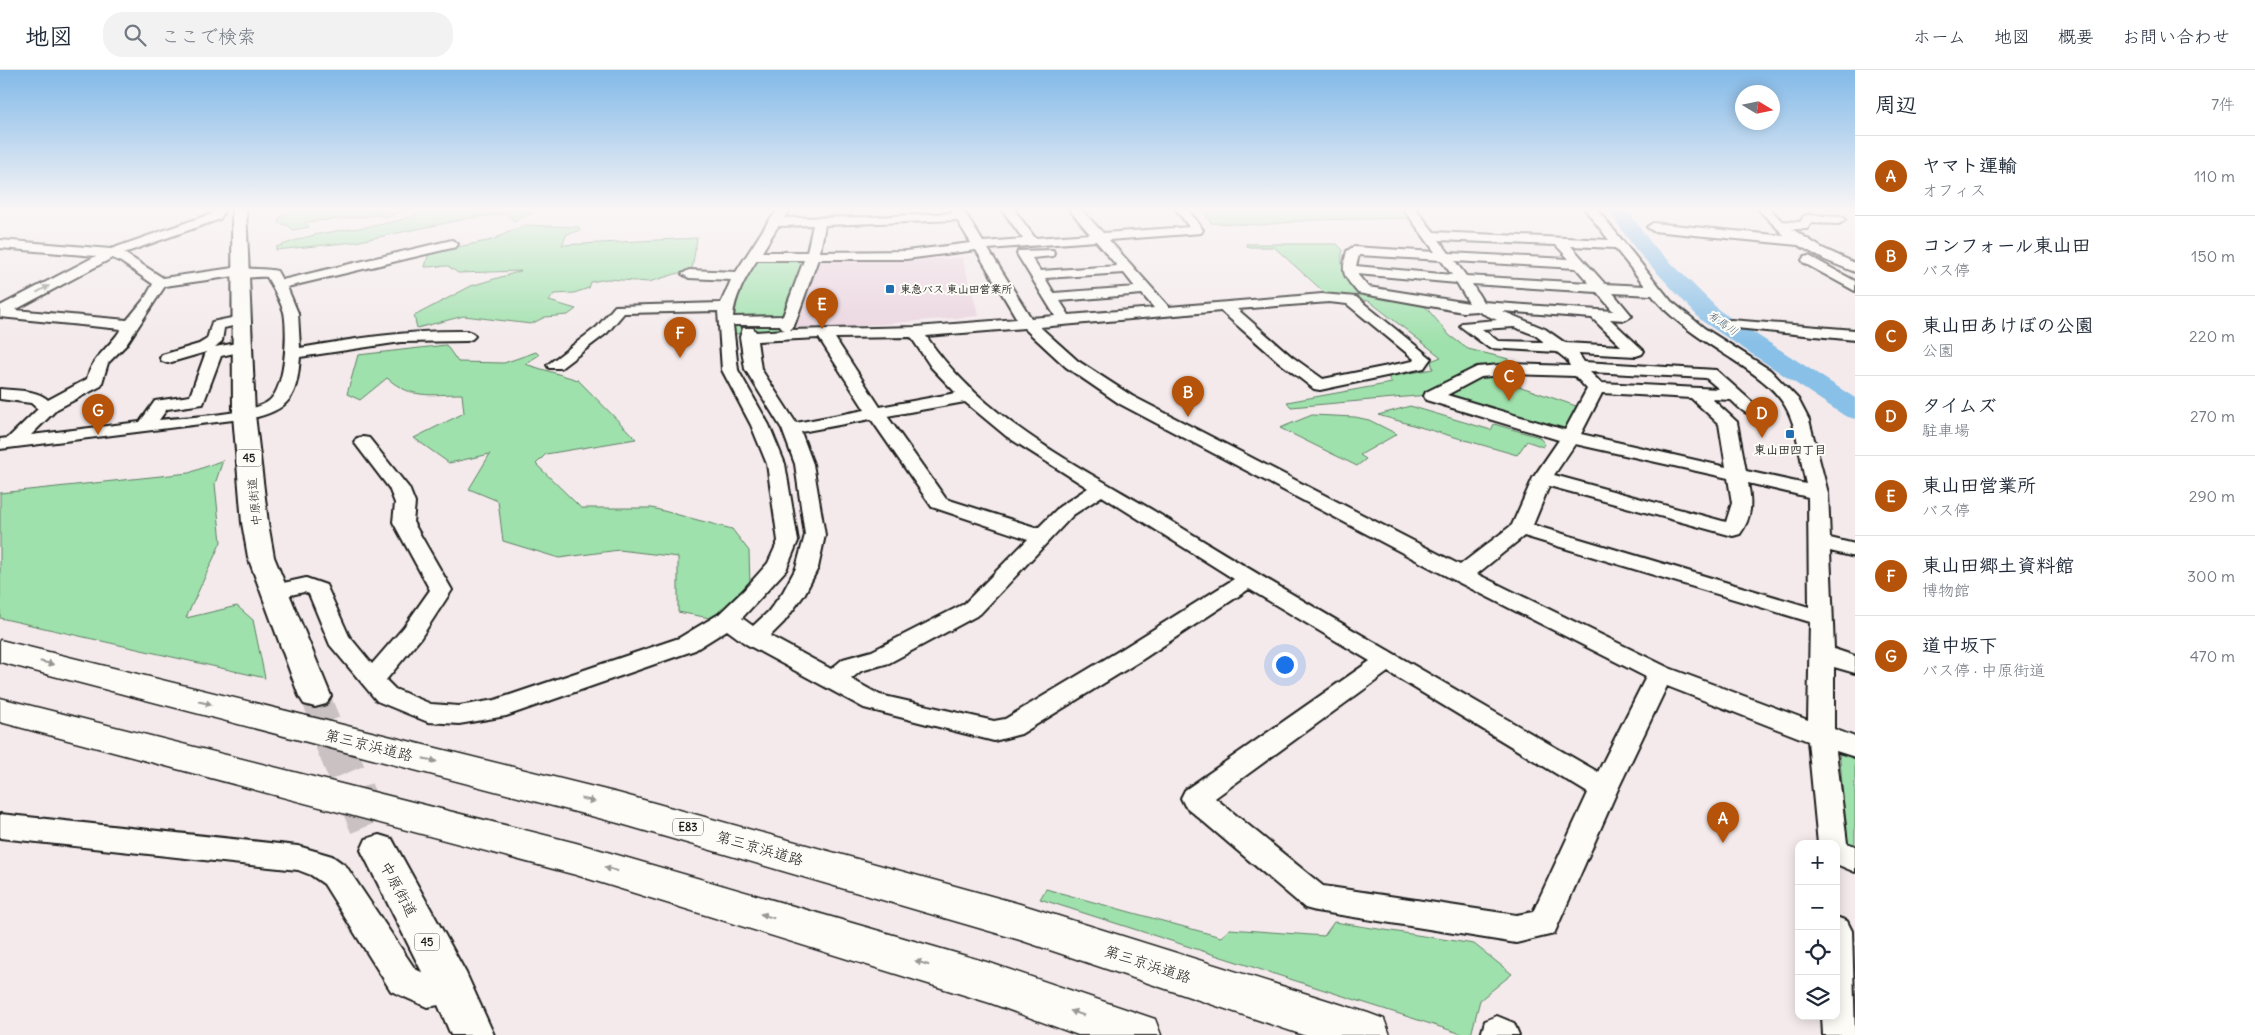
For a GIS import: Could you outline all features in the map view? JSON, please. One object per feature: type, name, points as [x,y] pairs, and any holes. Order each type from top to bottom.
[{"type":"highway","name":"第三京浜道路","points":[[0,651],[618,808],[1020,922],[1368,1035]]},
{"type":"highway","points":[[0,710],[576,858],[990,983],[1139,1035]]},
{"type":"main road","name":"中原街道","points":[[240,253],[244,415],[255,523],[261,557],[273,592],[315,696]]},
{"type":"main road","name":"中原街道","points":[[379,850],[474,1035]]},
{"type":"street","points":[[7,443],[244,415],[266,410],[277,404],[282,398],[292,364],[291,314],[279,285],[272,274],[240,272],[160,283],[126,259],[112,253]]},
{"type":"street","points":[[0,313],[112,253]]},
{"type":"street","points":[[279,285],[414,253]]},
{"type":"street","points":[[273,592],[306,585],[318,590],[338,639],[386,695],[428,713],[459,715],[497,709],[687,644],[728,619],[778,565],[788,541],[776,464],[760,426],[730,370],[725,314],[740,276],[755,253]]},
{"type":"street","points":[[555,365],[602,330],[620,309],[725,314],[788,324],[813,253]]},
{"type":"street","points":[[753,256],[812,256],[848,253]]},
{"type":"street","points":[[895,253],[915,253]]},
{"type":"street","points":[[984,253],[1026,322],[1072,364],[1126,400],[1462,575],[1660,674],[1855,747]]},
{"type":"street","points":[[1040,253],[1023,254],[1064,319]]},
{"type":"street","points":[[1114,253],[1165,312]]},
{"type":"street","points":[[1353,253],[1349,269],[1351,276],[1363,290],[1444,306],[1492,306],[1625,316],[1570,253]]},
{"type":"street","points":[[1414,253],[1580,264]]},
{"type":"street","points":[[1625,253],[1655,291],[1680,317],[1764,373],[1780,388],[1792,403],[1800,420],[1818,493],[1822,654],[1821,734],[1833,840]]},
{"type":"street","points":[[1798,253],[1855,287]]},
{"type":"street","points":[[1824,253],[1855,268]]},
{"type":"street","points":[[1835,253],[1855,263]]},
{"type":"street","points":[[1443,254],[1479,307],[1540,332],[1563,347],[1574,358],[1579,369],[1596,388],[1736,395]]},
{"type":"street","points":[[1036,275],[1128,269]]},
{"type":"street","points":[[1349,269],[1421,277],[1655,291]]},
{"type":"street","points":[[689,274],[740,276]]},
{"type":"street","points":[[7,443],[51,406],[95,382],[97,367],[102,359],[120,343],[131,325],[150,304],[160,283]]},
{"type":"street","points":[[1051,296],[1146,290]]},
{"type":"street","points":[[754,638],[776,617],[793,595],[807,568],[815,535],[804,464],[791,429],[754,369],[748,334],[916,332],[1224,306],[1339,298],[1351,300],[1423,358],[1418,365],[1320,385],[1286,359],[1224,306]]},
{"type":"street","points":[[0,313],[131,325]]},
{"type":"street","points":[[1517,323],[1467,326],[1494,345],[1636,351],[1596,314]]},
{"type":"street","points":[[168,358],[205,347],[214,341],[217,325],[241,320]]},
{"type":"street","points":[[1731,324],[1855,335]]},
{"type":"street","points":[[916,332],[937,364],[968,396],[1012,432],[1249,579],[1604,789]]},
{"type":"street","points":[[824,333],[851,378],[939,503],[1040,536]]},
{"type":"street","points":[[292,354],[362,341],[443,335],[467,336]]},
{"type":"street","points":[[146,426],[162,405],[196,400],[214,352],[242,346]]},
{"type":"street","points":[[1752,410],[1710,373],[1512,368],[1477,372],[1432,396],[1570,437],[1818,493]]},
{"type":"street","points":[[1462,575],[1521,528],[1543,478],[1570,437],[1596,388]]},
{"type":"street","points":[[0,394],[36,398],[45,406],[51,406]]},
{"type":"street","points":[[1543,478],[1734,530],[1742,503],[1728,422],[1697,394]]},
{"type":"street","points":[[791,429],[968,396]]},
{"type":"street","points":[[363,442],[399,488],[405,503],[403,522],[441,590],[412,633],[372,680]]},
{"type":"street","points":[[833,681],[852,665],[880,657],[972,609],[1066,511],[1101,488]]},
{"type":"street","points":[[1521,528],[1821,618]]},
{"type":"street","points":[[1818,541],[1855,551]]},
{"type":"street","points":[[728,619],[754,638],[873,702],[994,731],[1012,727],[1131,655],[1249,579]]},
{"type":"street","points":[[1822,654],[1855,665]]},
{"type":"street","points":[[1388,661],[1195,798],[1316,898],[1516,930],[1543,924],[1604,789],[1660,674]]},
{"type":"street","points":[[0,826],[298,858],[321,866],[334,875],[403,980],[427,991],[451,987]]},
{"type":"street","points":[[1840,853],[1855,859]]},
{"type":"street","points":[[1838,975],[1840,1035]]},
{"type":"shaded area","name":"東急バス 東山田営業所","points":[[962,258],[979,316],[795,331],[817,261]]},
{"type":"green space","points":[[432,253],[695,253],[692,269],[649,282],[607,279],[591,282],[589,288],[574,293],[554,294],[549,301],[576,309],[568,315],[545,317],[531,324],[464,316],[417,328],[414,316],[471,286],[521,271],[458,273],[448,266],[425,267],[428,256]]},
{"type":"green space","points":[[1281,253],[1343,253],[1342,263],[1346,275],[1353,285],[1363,293],[1424,305],[1450,336],[1468,349],[1509,359],[1497,368],[1428,395],[1291,407],[1287,402],[1392,383],[1388,377],[1433,369],[1431,361],[1441,357],[1369,301],[1325,293]]},
{"type":"green space","points":[[757,260],[810,260],[790,330],[735,334],[730,317],[749,272]]},
{"type":"green space","points":[[446,345],[458,362],[504,363],[536,352],[539,355],[525,364],[578,380],[636,439],[546,454],[536,464],[581,508],[652,508],[732,529],[749,551],[750,586],[715,619],[678,612],[678,557],[619,550],[559,558],[503,541],[498,501],[469,489],[490,454],[449,463],[414,438],[464,413],[462,394],[431,395],[414,393],[396,385],[387,378],[360,400],[347,394],[358,355]]},
{"type":"green space","points":[[1484,374],[1576,406],[1564,432],[1439,396]]},
{"type":"green space","points":[[1410,406],[1491,430],[1494,424],[1539,437],[1545,444],[1543,447],[1527,441],[1517,455],[1378,415]]},
{"type":"green space","points":[[1312,415],[1355,417],[1369,420],[1397,434],[1360,455],[1366,459],[1357,466],[1280,428]]},
{"type":"green space","points":[[223,460],[215,484],[221,542],[186,618],[237,606],[253,620],[265,678],[0,618],[0,493],[189,473]]},
{"type":"green space","points":[[1839,747],[1855,752],[1855,849],[1847,846]]},
{"type":"green space","points":[[1046,889],[1221,937],[1230,929],[1324,936],[1334,922],[1474,944],[1512,974],[1480,1000],[1471,1035],[1465,1035],[1040,899]]},
{"type":"waterway","name":"有馬川","points":[[1650,253],[1711,316],[1855,410]]},
{"type":"tunnel","points":[[315,696],[333,739]]},
{"type":"tunnel","points":[[332,738],[379,850]]},
{"type":"place","name":"東急バス 東山田営業所","points":[[890,289]]},
{"type":"place","name":"東山田営業所","points":[[822,329]]},
{"type":"place","name":"東山田郷土資料館","points":[[680,358]]},
{"type":"place","name":"東山田あけぼの公園","points":[[1509,401]]},
{"type":"place","name":"コンフォール東山田","points":[[1188,417]]},
{"type":"place","name":"東山田四丁目","points":[[1790,434]]},
{"type":"place","name":"道中坂下","points":[[98,435]]},
{"type":"place","name":"タイムズ","points":[[1762,438]]},
{"type":"place","name":"ヤマト運輸","points":[[1723,843]]}]
